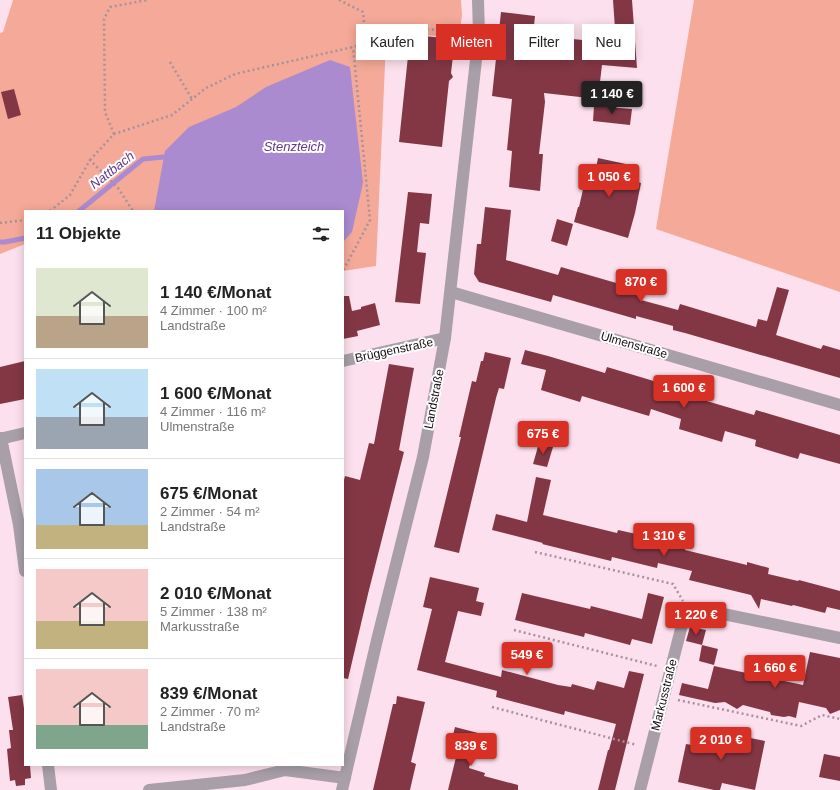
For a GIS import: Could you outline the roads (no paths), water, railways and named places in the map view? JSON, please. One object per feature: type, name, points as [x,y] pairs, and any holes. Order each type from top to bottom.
[{"type":"street","name":"Landstraße","points":[[343,784],[375,648],[423,457],[445,338],[479,33],[478,0]]},
{"type":"street","name":"Ulmenstraße","points":[[451,292],[840,405]]},
{"type":"street","name":"Brüggenstraße","points":[[344,361],[445,338]]},
{"type":"street","points":[[24,433],[1,438],[20,525],[24,562]]},
{"type":"street","name":"Markusstraße","points":[[640,790],[684,617],[699,609],[840,638]]},
{"type":"street","points":[[48,766],[52,790]]},
{"type":"street","points":[[149,790],[245,780],[285,770],[343,784]]},
{"type":"water","name":"Stenzteich","points":[[330,60],[350,67],[363,183],[352,232],[344,241],[344,210],[154,210],[165,151],[189,127],[236,107],[266,87]]},
{"type":"waterway","name":"Nattbach","points":[[80,210],[143,159],[164,157]]},
{"type":"waterway","name":"Nattbach","points":[[0,242],[24,238]]}]
